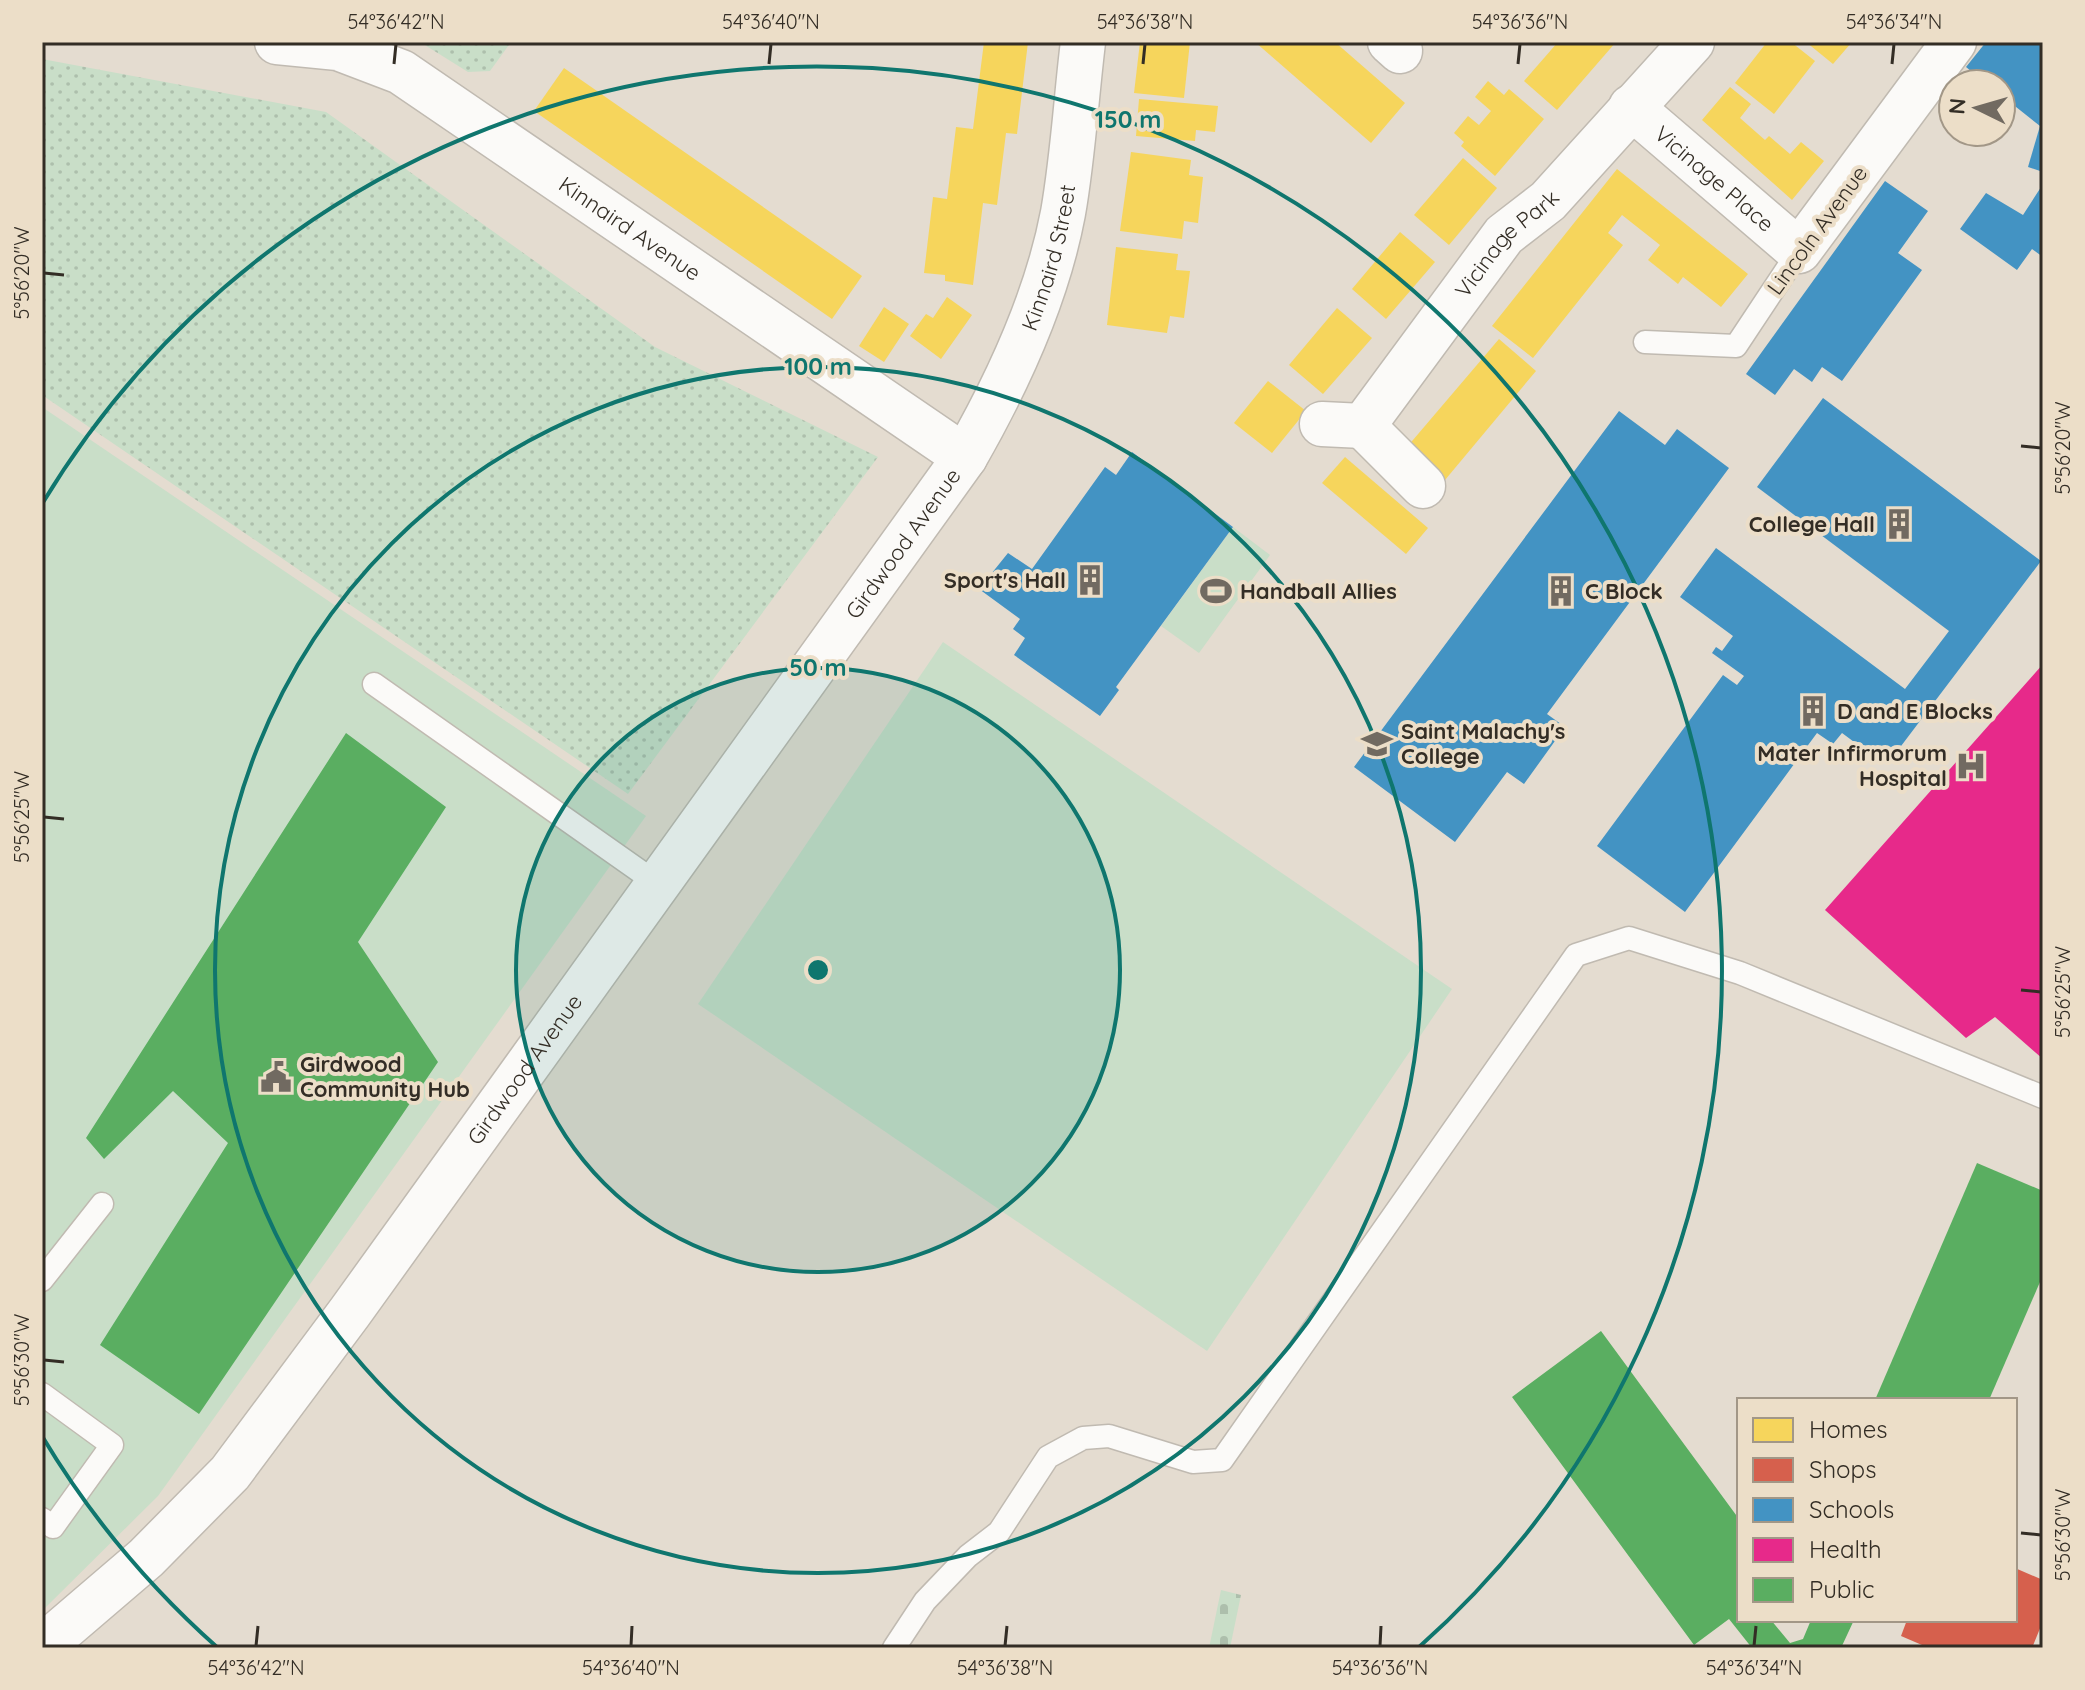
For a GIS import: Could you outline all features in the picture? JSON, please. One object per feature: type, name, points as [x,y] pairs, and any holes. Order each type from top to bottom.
[{"type":"street","name":"Kinnaird Avenue","points":[[277,42],[338,48],[401,72],[965,457]]},
{"type":"street","name":"Kinnaird Street","points":[[965,457],[1024,338],[1045,281],[1063,213],[1083,42]]},
{"type":"street","name":"Vicinage Park","points":[[1423,486],[1342,425],[1504,235],[1548,201],[1692,42]]},
{"type":"street","name":"Lincoln Avenue","points":[[1799,251],[1954,42]]},
{"type":"street","name":"Vicinage Place","points":[[1631,107],[1799,251]]},
{"type":"street","name":"Girdwood Avenue","points":[[43,1643],[146,1558],[230,1473],[965,457]]},
{"type":"lane","name":"Lincoln Avenue","points":[[1645,342],[1736,346],[1799,251]]},
{"type":"lane","points":[[374,684],[658,884]]},
{"type":"lane","points":[[894,1648],[925,1601],[968,1556],[999,1532],[1048,1457],[1083,1438],[1109,1436],[1193,1462],[1222,1460],[1576,955],[1629,938],[1740,973],[2043,1097]]},
{"type":"lane","points":[[42,1280],[102,1204]]},
{"type":"lane","points":[[42,1394],[112,1445],[53,1527],[42,1519]]},
{"type":"green space","points":[[420,42],[511,42],[490,71],[468,72]]},
{"type":"green space","points":[[42,59],[326,112],[655,347],[878,457],[628,794],[42,395]]},
{"type":"green space","points":[[42,407],[646,816],[158,1496],[42,1611]]},
{"type":"green space","name":"Handball Allies","points":[[1233,527],[1270,555],[1199,653],[1161,626]]},
{"type":"green space","points":[[943,642],[1452,989],[1207,1351],[698,1004]]},
{"type":"green space","points":[[1221,1590],[1241,1595],[1230,1648],[1209,1648]]},
{"type":"building: Homes","points":[[984,42],[1028,42],[1017,134],[1006,133],[997,205],[983,203],[973,285],[945,281],[945,275],[924,273],[933,197],[947,199],[956,127],[973,129]]},
{"type":"building: Homes","points":[[1140,42],[1190,42],[1184,98],[1134,93]]},
{"type":"building: Homes","points":[[1255,42],[1335,42],[1405,103],[1371,143]]},
{"type":"building: Homes","points":[[1558,42],[1616,42],[1557,110],[1524,81]]},
{"type":"building: Homes","points":[[1767,42],[1791,42],[1815,61],[1774,114],[1735,83]]},
{"type":"building: Homes","points":[[1806,42],[1852,42],[1833,64]]},
{"type":"building: Homes","points":[[564,68],[862,276],[832,319],[534,111]]},
{"type":"building: Homes","points":[[1488,81],[1504,95],[1509,89],[1544,119],[1495,176],[1461,146],[1464,142],[1454,133],[1468,116],[1479,125],[1491,111],[1475,97]]},
{"type":"building: Homes","points":[[1730,87],[1751,104],[1740,118],[1765,140],[1769,136],[1790,154],[1801,142],[1824,161],[1792,200],[1702,120]]},
{"type":"building: Homes","points":[[1139,99],[1218,106],[1215,132],[1196,130],[1195,141],[1136,136]]},
{"type":"building: Homes","points":[[1131,152],[1191,160],[1189,175],[1203,177],[1198,223],[1184,221],[1182,239],[1120,231]]},
{"type":"building: Homes","points":[[1463,158],[1497,188],[1449,245],[1414,215]]},
{"type":"building: Homes","points":[[1617,169],[1748,274],[1721,307],[1683,277],[1678,284],[1648,260],[1660,245],[1622,215],[1608,233],[1623,245],[1533,358],[1492,326]]},
{"type":"building: Homes","points":[[1400,232],[1435,262],[1386,319],[1352,289]]},
{"type":"building: Homes","points":[[1116,247],[1178,254],[1176,270],[1190,271],[1184,318],[1170,316],[1167,333],[1107,325]]},
{"type":"building: Homes","points":[[947,297],[972,315],[941,359],[910,336],[926,314],[933,318]]},
{"type":"building: Homes","points":[[884,307],[909,324],[884,362],[859,346]]},
{"type":"building: Homes","points":[[1337,308],[1372,338],[1323,394],[1289,365]]},
{"type":"building: Homes","points":[[1499,339],[1536,371],[1445,480],[1407,447]]},
{"type":"building: Homes","points":[[1268,381],[1306,411],[1272,453],[1234,423]]},
{"type":"building: Homes","points":[[1345,457],[1428,528],[1406,554],[1322,483]]},
{"type":"building: Shops","points":[[2017,1569],[2043,1580],[2043,1621],[2032,1648],[1929,1648],[1901,1636],[1906,1622],[2017,1622]]},
{"type":"building: Schools","points":[[1986,42],[2043,42],[2040,126],[2017,108],[2017,68],[1966,67]]},
{"type":"building: Schools","points":[[2040,126],[2043,127],[2043,172],[2028,167]]},
{"type":"building: Schools","points":[[1885,181],[1928,211],[1898,253],[1922,270],[1842,381],[1822,367],[1812,382],[1794,369],[1775,395],[1746,374]]},
{"type":"building: Schools","points":[[2043,184],[2043,257],[2032,249],[2017,270],[1960,229],[1986,193],[2023,215]]},
{"type":"building: Schools","name":"D and E Blocks","points":[[1823,398],[2041,561],[1892,758],[1887,754],[1881,762],[1842,733],[1833,744],[1817,733],[1685,912],[1597,846],[1723,675],[1737,685],[1744,676],[1712,653],[1716,647],[1722,651],[1733,636],[1680,597],[1716,548],[1905,689],[1949,631],[1757,487]]},
{"type":"building: Schools","name":"C Block","points":[[1619,411],[1665,445],[1677,429],[1729,468],[1547,714],[1565,727],[1524,784],[1507,772],[1455,842],[1354,767]]},
{"type":"building: Schools","name":"Sport's Hall","points":[[1132,452],[1233,527],[1116,687],[1119,690],[1100,716],[1014,655],[1025,638],[1013,629],[1020,619],[979,589],[1008,553],[1032,569],[1105,467],[1116,475]]},
{"type":"building: Health","points":[[2043,664],[2043,1059],[1995,1017],[1966,1038],[1825,910]]},
{"type":"building: Public","name":"Girdwood Community Hub","points":[[346,733],[446,807],[358,942],[438,1062],[199,1414],[100,1345],[228,1143],[173,1091],[104,1159],[86,1138]]},
{"type":"building: Public","points":[[1977,1163],[2043,1191],[2043,1275],[1990,1398],[1876,1398]]},
{"type":"building: Public","points":[[1601,1331],[1737,1516],[1737,1622],[1773,1622],[1790,1643],[1803,1639],[1810,1622],[1853,1622],[1841,1648],[1752,1648],[1729,1619],[1694,1645],[1512,1397]]},
{"type":"place","name":"College Hall","points":[[1899,524]]},
{"type":"place","name":"Sport's Hall","points":[[1090,580]]},
{"type":"place","name":"Handball Allies","points":[[1216,591]]},
{"type":"place","name":"C Block","points":[[1561,591]]},
{"type":"place","name":"D and E Blocks","points":[[1813,711]]},
{"type":"place","name":"Saint Malachy's College","points":[[1377,744]]},
{"type":"place","name":"Mater Infirmorum Hospital","points":[[1971,766]]},
{"type":"place","name":"Girdwood Community Hub","points":[[276,1077]]}]
